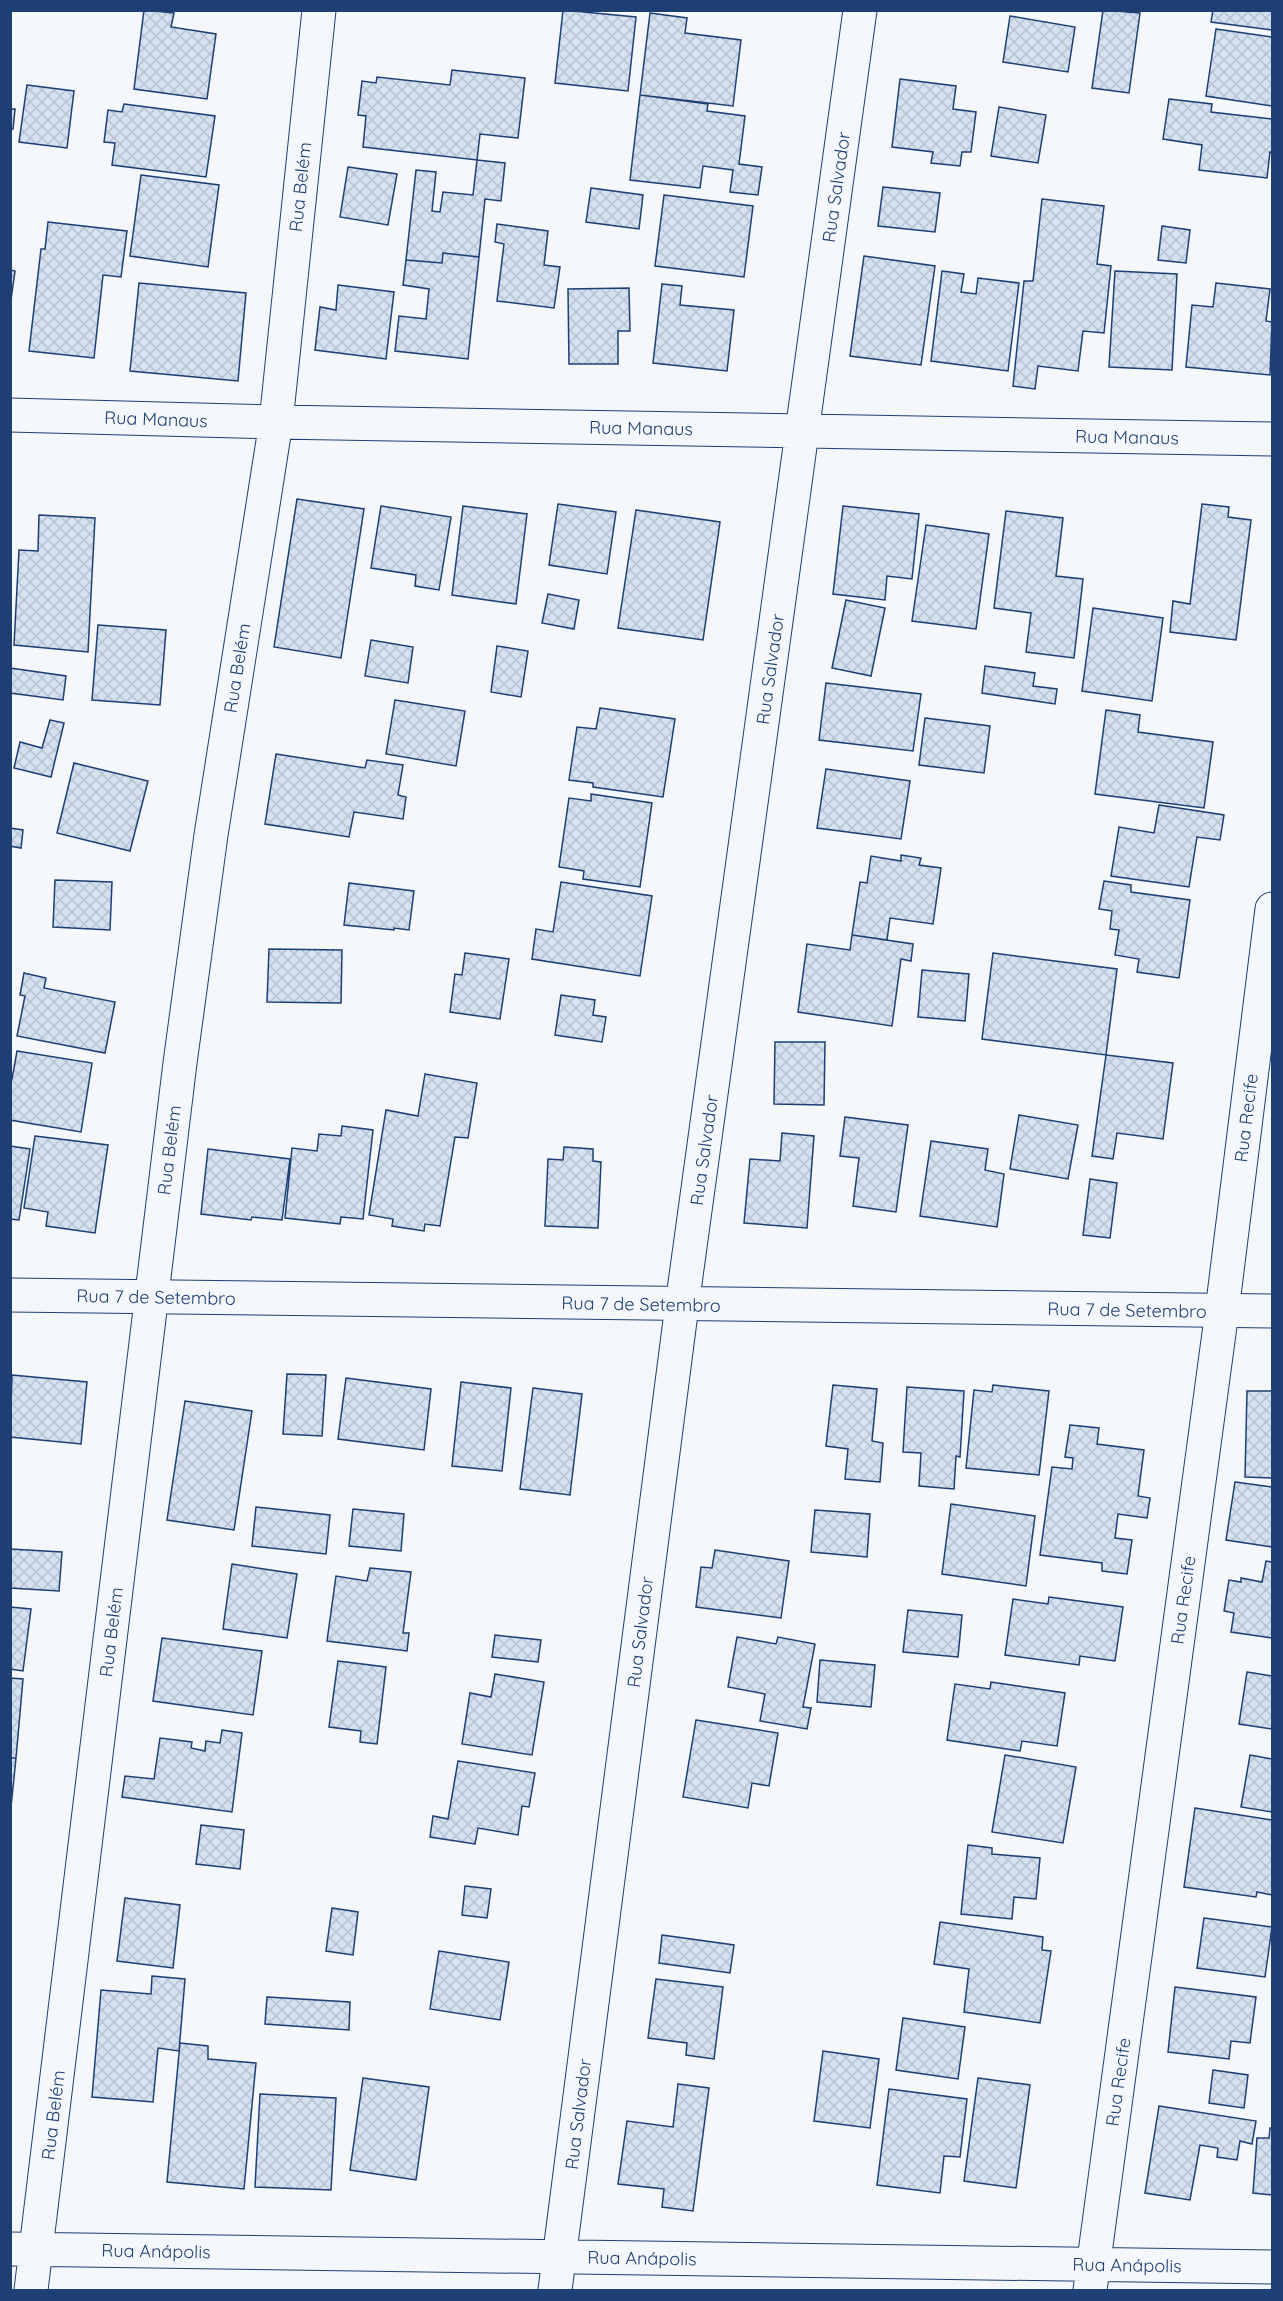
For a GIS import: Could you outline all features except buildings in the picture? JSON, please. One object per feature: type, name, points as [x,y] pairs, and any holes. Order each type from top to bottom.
[{"type":"street","name":"Rua Belém","points":[[31,2290],[24,2249],[211,835],[276,422],[320,10]]},
{"type":"street","name":"Rua Salvador","points":[[555,2290],[682,1305],[860,10]]},
{"type":"street","name":"Rua Manaus","points":[[10,415],[276,422],[1272,439]]},
{"type":"street","name":"Rua Recife","points":[[1092,2277],[1222,1311],[1272,909]]},
{"type":"street","name":"Rua 7 de Setembro","points":[[10,1295],[1272,1311]]},
{"type":"street","name":"Rua Anápolis","points":[[24,2249],[559,2256],[1092,2277],[1272,2267]]}]
